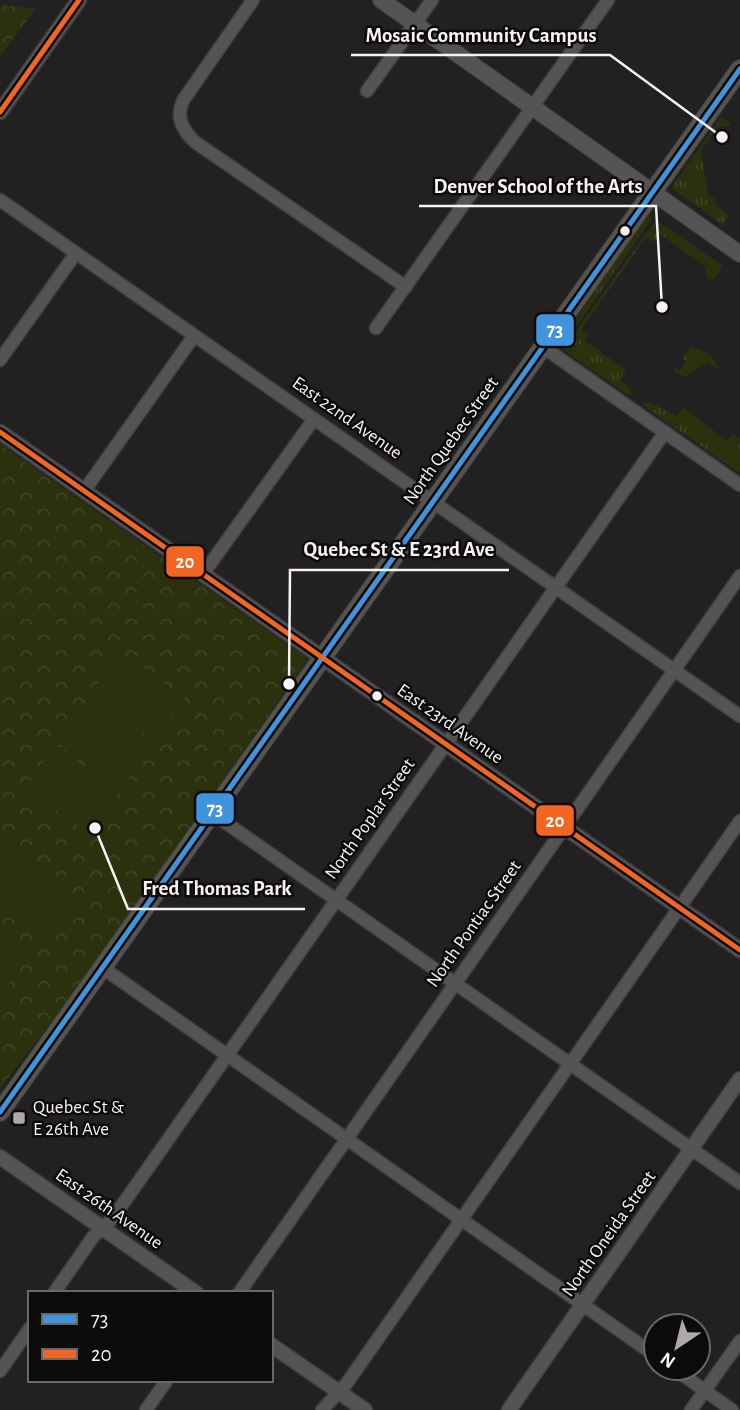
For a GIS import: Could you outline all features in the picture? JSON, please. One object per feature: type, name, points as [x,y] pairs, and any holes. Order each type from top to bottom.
[{"type":"main road","points":[[381,0],[740,254]]},
{"type":"main road","name":"North Quebec Street","points":[[0,1112],[740,69]]},
{"type":"street","points":[[0,112],[79,0]]},
{"type":"street","points":[[253,0],[184,99],[180,121],[195,142],[406,287]]},
{"type":"street","points":[[367,91],[432,0]]},
{"type":"street","points":[[376,328],[608,0]]},
{"type":"street","name":"East 22nd Avenue","points":[[0,200],[740,716]]},
{"type":"street","points":[[0,360],[76,254]]},
{"type":"street","points":[[84,491],[194,336]]},
{"type":"street","points":[[543,347],[740,485]]},
{"type":"street","points":[[203,574],[314,419]]},
{"type":"street","name":"East 23rd Avenue","points":[[0,432],[740,950]]},
{"type":"street","name":"North Poplar Street","points":[[55,1291],[93,1237],[113,1218],[228,1056],[665,432]]},
{"type":"street","name":"North Pontiac Street","points":[[240,1291],[740,576]]},
{"type":"street","points":[[212,813],[740,1183]]},
{"type":"street","points":[[322,1410],[461,1219],[740,821]]},
{"type":"street","points":[[103,968],[642,1346]]},
{"type":"street","name":"North Oneida Street","points":[[509,1410],[740,1079]]},
{"type":"street","name":"East 26th Avenue","points":[[0,1157],[193,1291]]},
{"type":"street","points":[[0,1371],[28,1331]]},
{"type":"street","points":[[691,1410],[740,1341]]},
{"type":"street","points":[[273,1346],[365,1410]]},
{"type":"street","points":[[146,1410],[166,1382]]},
{"type":"street","points":[[692,1382],[732,1410]]},
{"type":"green space","points":[[0,5],[36,9],[0,56]]},
{"type":"green space","points":[[721,117],[731,123],[728,127],[717,127],[701,152],[708,194],[716,199],[716,205],[729,215],[723,225],[671,188]]},
{"type":"green space","points":[[650,212],[651,220],[560,350],[558,345]]},
{"type":"green space","points":[[656,220],[723,266],[715,278],[708,280],[706,267],[660,234],[654,242],[646,237],[581,330],[589,335],[585,341],[626,370],[620,380],[631,389],[631,395],[563,349]]},
{"type":"green space","points":[[691,346],[710,354],[720,371],[707,362],[686,377],[673,371],[675,368],[679,371],[686,362],[682,357]]},
{"type":"green space","points":[[649,402],[677,416],[683,407],[727,441],[732,434],[740,438],[740,473],[645,407],[643,404]]},
{"type":"green space","points":[[0,444],[308,659],[70,998],[0,1089]]},
{"type":"green space","points":[[120,652],[185,698],[155,741],[90,695]]},
{"type":"green space","points":[[88,700],[152,745],[122,788],[57,742]]},
{"type":"green space","points":[[55,746],[120,791],[90,834],[25,789]]},
{"type":"green space","points":[[0,836],[77,899],[42,942],[0,907]]},
{"type":"green space","points":[[0,926],[32,953],[0,993]]},
{"type":"transit line","name":"20","points":[[0,112],[79,0]]},
{"type":"transit line","name":"73","points":[[0,1112],[740,69]]},
{"type":"transit line","name":"20","points":[[0,432],[740,950]]},
{"type":"place","name":"Mosaic Community Campus","points":[[722,137]]},
{"type":"place","name":"Denver School of the Arts","points":[[662,307]]},
{"type":"place","name":"Quebec St & E 23rd Ave","points":[[289,684]]},
{"type":"place","name":"Fred Thomas Park","points":[[95,828]]},
{"type":"place","name":"Quebec St & E 26th Ave","points":[[19,1118]]}]
